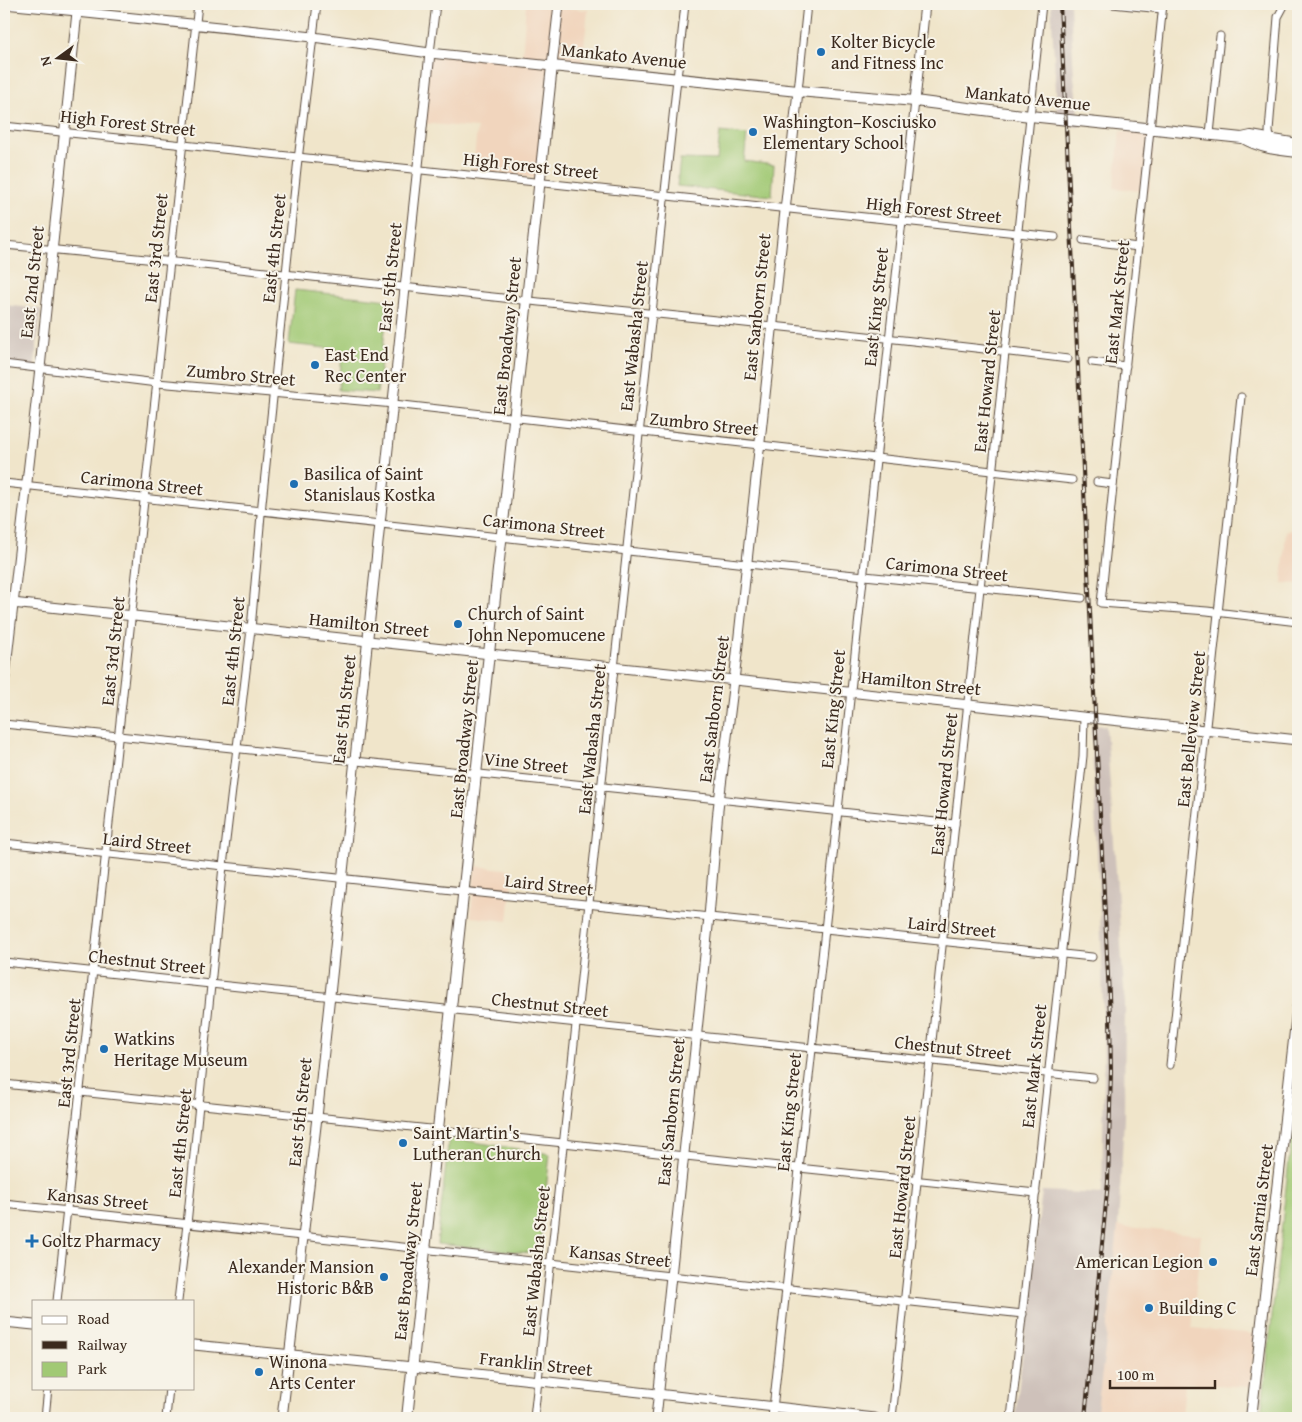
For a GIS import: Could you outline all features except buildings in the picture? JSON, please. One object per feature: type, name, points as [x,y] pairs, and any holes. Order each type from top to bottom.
[{"type":"main road","name":"Mankato Avenue","points":[[552,66],[915,101],[1030,116],[1151,127],[1242,138],[1251,136],[1298,144]]},
{"type":"main road","name":"East Broadway Street","points":[[407,1418],[552,66]]},
{"type":"main road","name":"Mankato Avenue","points":[[1242,138],[1249,142],[1274,149],[1298,152]]},
{"type":"main road","name":"East Sarnia Street","points":[[1251,1418],[1298,1004]]},
{"type":"street","name":"East 3rd Street","points":[[58,1300],[198,4]]},
{"type":"street","name":"East 4th Street","points":[[178,1300],[200,1104],[223,866],[251,629],[299,156],[317,4]]},
{"type":"street","name":"East 5th Street","points":[[282,1418],[317,1117],[436,4]]},
{"type":"street","name":"East Broadway Street","points":[[552,66],[559,4]]},
{"type":"street","name":"East Wabasha Street","points":[[534,1418],[685,4]]},
{"type":"street","name":"East Sanborn Street","points":[[656,1418],[720,799],[807,4]]},
{"type":"street","name":"East King Street","points":[[772,1418],[925,4]]},
{"type":"street","name":"East Howard Street","points":[[892,1418],[1042,4]]},
{"type":"street","points":[[1112,4],[1162,7]]},
{"type":"street","points":[[1270,139],[1269,130],[1278,17],[1285,4]]},
{"type":"street","name":"Mankato Avenue","points":[[4,5],[77,8],[430,53],[552,66]]},
{"type":"street","name":"East Mark Street","points":[[1162,7],[1101,603],[1219,612]]},
{"type":"street","name":"East 2nd Street","points":[[4,684],[8,603],[26,485],[40,368],[77,8]]},
{"type":"street","points":[[1210,134],[1220,36]]},
{"type":"street","name":"High Forest Street","points":[[4,126],[1056,237]]},
{"type":"street","points":[[1083,240],[1138,246]]},
{"type":"street","points":[[4,246],[170,261],[527,301],[771,325],[1068,359]]},
{"type":"street","points":[[1092,362],[1126,366]]},
{"type":"street","name":"Zumbro Street","points":[[4,364],[157,382],[394,404],[514,419],[876,457],[1072,480]]},
{"type":"street","name":"East Belleview Street","points":[[1170,1065],[1241,396]]},
{"type":"street","points":[[1097,482],[1113,484]]},
{"type":"street","name":"Carimona Street","points":[[4,483],[144,500],[381,523],[502,538],[1082,598]]},
{"type":"street","name":"Hamilton Street","points":[[8,603],[1298,740]]},
{"type":"street","points":[[1219,612],[1298,622]]},
{"type":"street","name":"East Mark Street","points":[[1011,1418],[1024,1314],[1083,756],[1084,717]]},
{"type":"street","name":"Vine Street","points":[[4,724],[955,824]]},
{"type":"street","name":"Laird Street","points":[[4,843],[1092,957]]},
{"type":"street","name":"Chestnut Street","points":[[4,962],[1093,1078]]},
{"type":"street","points":[[4,1084],[1036,1193]]},
{"type":"street","name":"Kansas Street","points":[[4,1204],[1024,1314]]},
{"type":"street","points":[[4,1322],[32,1325]]},
{"type":"street","name":"Franklin Street","points":[[195,1345],[539,1380],[875,1418]]},
{"type":"street","points":[[45,1418],[48,1390]]},
{"type":"street","points":[[166,1418],[168,1390]]},
{"type":"shaded area","points":[[526,4],[588,10],[582,65],[550,62],[537,178],[473,170],[477,128],[420,123],[428,50],[522,59]]},
{"type":"shaded area","points":[[1051,4],[1070,4],[1074,77],[1080,127],[1058,125]]},
{"type":"shaded area","points":[[1120,131],[1155,135],[1149,192],[1114,188]]},
{"type":"shaded area","points":[[4,305],[41,309],[34,371],[4,368]]},
{"type":"shaded area","points":[[1286,530],[1298,531],[1298,584],[1282,583]]},
{"type":"shaded area","points":[[1091,725],[1106,726],[1125,1004],[1124,1118],[1118,1226],[1107,1334],[1096,1418],[1015,1418],[1042,1191],[1102,1194],[1104,1077],[1102,957]]},
{"type":"shaded area","points":[[475,866],[513,870],[508,921],[471,917]]},
{"type":"shaded area","points":[[1118,1226],[1201,1235],[1192,1328],[1255,1334],[1250,1387],[1185,1383],[1182,1418],[1096,1418]]},
{"type":"green space","points":[[720,132],[747,135],[744,161],[774,165],[772,196],[677,186],[680,159],[717,160]]},
{"type":"green space","points":[[295,290],[389,300],[377,393],[338,390],[343,350],[289,344]]},
{"type":"green space","points":[[1298,1077],[1298,1418],[1261,1418]]},
{"type":"green space","points":[[449,1138],[550,1154],[539,1254],[437,1244]]},
{"type":"railway","points":[[1060,4],[1110,1016],[1111,1071],[1108,1182],[1085,1418]]},
{"type":"place","name":"Kolter Bicycle and Fitness Inc","points":[[821,52]]},
{"type":"place","name":"Washington–Kosciusko Elementary School","points":[[753,132]]},
{"type":"place","name":"East End Rec Center","points":[[315,365]]},
{"type":"place","name":"Basilica of Saint Stanislaus Kostka","points":[[294,484]]},
{"type":"place","name":"Church of Saint John Nepomucene","points":[[458,624]]},
{"type":"place","name":"Watkins Heritage Museum","points":[[104,1049]]},
{"type":"place","name":"Saint Martin's Lutheran Church","points":[[403,1143]]},
{"type":"place","name":"Goltz Pharmacy","points":[[32,1241]]},
{"type":"place","name":"American Legion","points":[[1213,1262]]},
{"type":"place","name":"Alexander Mansion Historic B&B","points":[[384,1277]]},
{"type":"place","name":"Building C","points":[[1149,1308]]},
{"type":"place","name":"Winona Arts Center","points":[[259,1372]]}]
